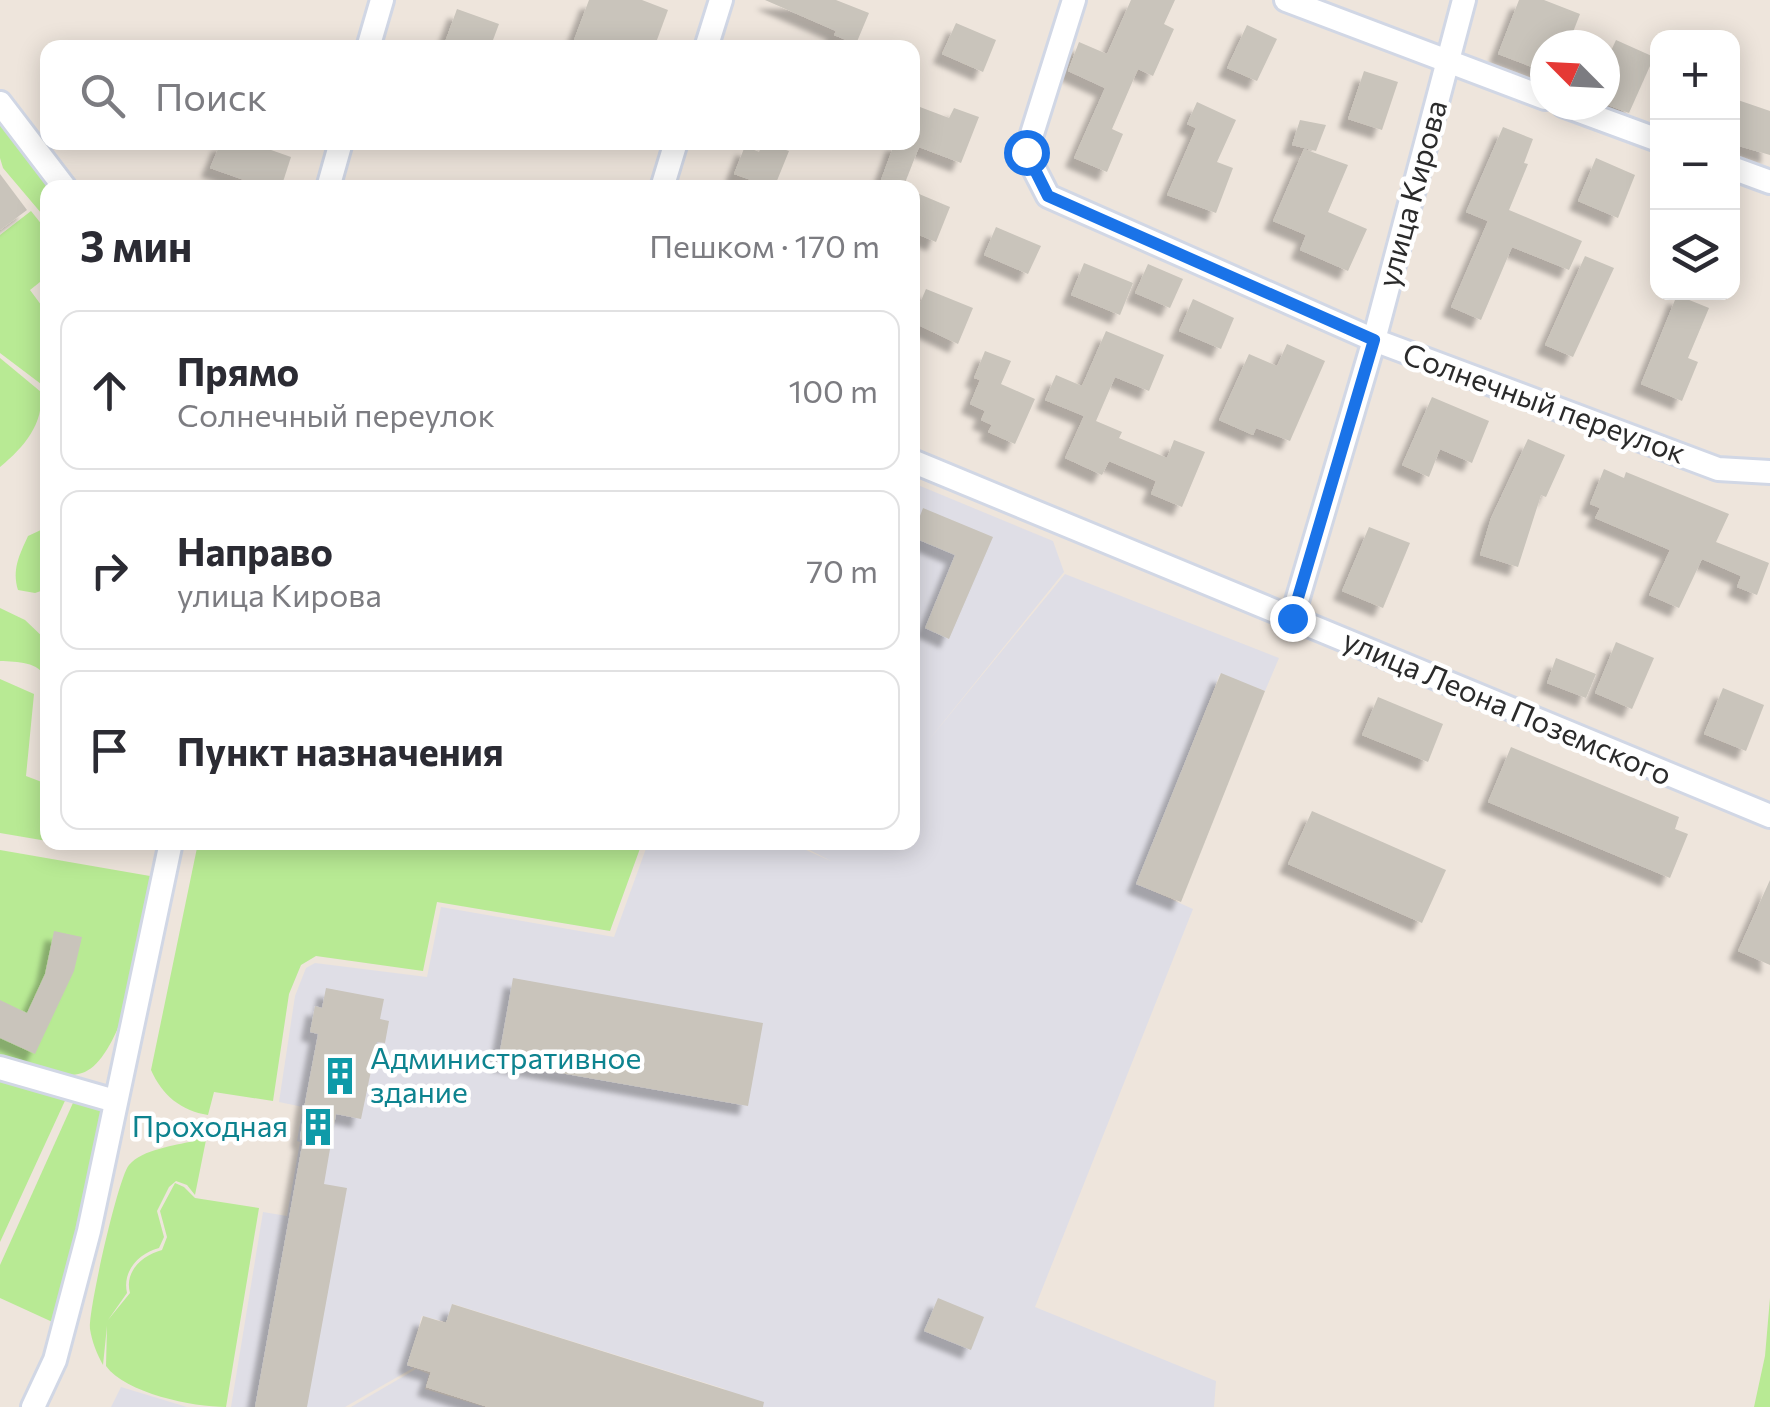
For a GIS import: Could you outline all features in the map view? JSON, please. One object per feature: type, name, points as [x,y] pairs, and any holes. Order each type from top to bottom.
[{"type":"street","points":[[370,40],[382,0]]},
{"type":"street","points":[[708,40],[720,0]]},
{"type":"street","name":"Солнечный переулок","points":[[1074,0],[1026,152],[1048,196],[1374,340],[1718,469],[1770,472]]},
{"type":"street","points":[[1286,0],[1530,92]]},
{"type":"street","name":"улица Кирова","points":[[1292,618],[1374,340],[1464,0]]},
{"type":"street","points":[[0,103],[59,180]]},
{"type":"street","points":[[1604,120],[1650,137]]},
{"type":"street","points":[[330,180],[339,150]]},
{"type":"street","points":[[664,180],[674,150]]},
{"type":"street","points":[[1740,171],[1770,182]]},
{"type":"street","name":"улица Леона Поземского","points":[[920,464],[1770,816]]},
{"type":"street","points":[[32,1407],[55,1360],[90,1231],[169,850]]},
{"type":"street","points":[[0,1068],[115,1100]]},
{"type":"shaded area","points":[[920,486],[1053,541],[1064,572],[924,746],[1065,574],[1279,658],[1265,691],[1220,674],[1137,884],[1193,909],[1035,1307],[1216,1381],[1214,1407],[720,1407],[725,1389],[453,1304],[446,1322],[422,1316],[407,1365],[413,1368],[345,1407],[231,1407],[263,1212],[287,1216],[300,1142],[297,1141],[303,1107],[279,1102],[295,996],[306,968],[315,963],[427,977],[441,907],[614,937],[645,850],[806,850],[831,861],[810,850],[920,850]]},
{"type":"shaded area","points":[[416,1369],[429,1374],[425,1389],[484,1407],[351,1407]]},
{"type":"shaded area","points":[[121,1387],[187,1407],[111,1407]]},
{"type":"green space","points":[[0,119],[47,180],[40,180],[40,212],[3,168]]},
{"type":"green space","points":[[31,211],[40,222],[40,282],[30,290],[40,304],[40,383],[0,353],[0,235]]},
{"type":"green space","points":[[0,358],[40,391],[40,409],[31,434],[0,467]]},
{"type":"green space","points":[[40,530],[40,591],[35,593],[18,590],[16,582],[16,569],[28,536]]},
{"type":"green space","points":[[0,608],[25,620],[40,634],[40,671],[20,662],[0,661]]},
{"type":"green space","points":[[0,679],[34,694],[26,776],[40,781],[40,840],[0,833]]},
{"type":"green space","points":[[0,850],[150,876],[141,952],[123,1016],[97,1062],[82,1073],[51,1074],[0,1057]]},
{"type":"green space","points":[[196,850],[639,850],[610,931],[437,902],[423,971],[316,956],[301,965],[289,994],[273,1101],[214,1092],[208,1115],[189,1110],[174,1100],[151,1070]]},
{"type":"green space","points":[[0,1074],[69,1092],[0,1242]]},
{"type":"green space","points":[[77,1094],[107,1103],[59,1325],[0,1298],[0,1265]]},
{"type":"green space","points":[[196,1138],[206,1140],[195,1195],[187,1185],[176,1181],[169,1187],[157,1211],[164,1237],[159,1248],[134,1264],[127,1277],[127,1293],[108,1320],[130,1293],[132,1271],[148,1256],[162,1250],[167,1237],[160,1211],[175,1183],[195,1198],[259,1208],[226,1407],[179,1401],[128,1384],[106,1366],[107,1326],[103,1365],[90,1329],[105,1245],[129,1165],[150,1152]]},
{"type":"green space","points":[[1770,1298],[1770,1407],[1754,1407],[1765,1356]]},
{"type":"building","points":[[589,0],[642,0],[668,10],[657,40],[574,40]]},
{"type":"building","points":[[765,0],[836,0],[869,13],[858,40],[834,35],[836,31]]},
{"type":"building","points":[[1131,0],[1175,0],[1164,24],[1174,29],[1153,76],[1138,69],[1112,129],[1123,134],[1107,172],[1074,158],[1105,88],[1068,71],[1079,42],[1107,54]]},
{"type":"building","points":[[1519,0],[1544,0],[1580,14],[1574,30],[1530,30],[1530,66],[1498,54]]},
{"type":"building","points":[[457,9],[499,24],[493,40],[446,40]]},
{"type":"building","points":[[956,23],[996,40],[983,72],[942,54]]},
{"type":"building","points":[[1247,25],[1277,39],[1257,81],[1227,68]]},
{"type":"building","points":[[1620,42],[1650,55],[1650,66],[1629,113],[1620,110]]},
{"type":"building","points":[[1364,71],[1398,82],[1382,130],[1348,119]]},
{"type":"building","points":[[1740,101],[1770,111],[1770,155],[1740,146]]},
{"type":"building","points":[[1197,102],[1236,120],[1217,162],[1233,168],[1216,213],[1167,195],[1196,128],[1187,124]]},
{"type":"building","points":[[920,107],[949,118],[954,108],[979,117],[961,163],[920,147]]},
{"type":"building","points":[[1300,120],[1326,125],[1316,151],[1292,145]]},
{"type":"building","points":[[1503,127],[1533,139],[1524,163],[1528,164],[1509,210],[1582,241],[1569,270],[1512,247],[1481,320],[1451,307],[1488,221],[1466,212]]},
{"type":"building","points":[[1304,149],[1348,165],[1328,212],[1367,229],[1348,271],[1300,250],[1306,235],[1273,221]]},
{"type":"building","points":[[218,150],[271,150],[291,157],[284,180],[244,180],[210,168]]},
{"type":"building","points":[[743,150],[789,151],[777,180],[751,180],[734,174]]},
{"type":"building","points":[[892,150],[918,150],[906,180],[881,180]]},
{"type":"building","points":[[1596,158],[1635,175],[1618,218],[1578,201]]},
{"type":"building","points":[[0,174],[27,210],[0,230]]},
{"type":"building","points":[[920,194],[950,207],[936,242],[920,235]]},
{"type":"building","points":[[996,227],[1041,246],[1028,274],[984,255]]},
{"type":"building","points":[[1585,256],[1614,268],[1573,357],[1545,345]]},
{"type":"building","points":[[1084,263],[1133,283],[1120,315],[1071,295]]},
{"type":"building","points":[[1148,264],[1183,279],[1170,308],[1135,293]]},
{"type":"building","points":[[926,289],[973,308],[958,344],[920,326],[920,303]]},
{"type":"building","points":[[1193,299],[1234,318],[1221,349],[1179,331]]},
{"type":"building","points":[[1675,300],[1689,300],[1709,308],[1688,358],[1698,362],[1682,401],[1641,384]]},
{"type":"building","points":[[1106,331],[1164,355],[1149,391],[1115,377],[1096,421],[1122,432],[1119,438],[1167,458],[1174,440],[1205,452],[1182,507],[1151,494],[1156,481],[1109,461],[1102,475],[1065,458],[1084,416],[1045,400],[1056,375],[1082,386]]},
{"type":"building","points":[[1287,344],[1325,361],[1290,441],[1256,428],[1253,435],[1219,420],[1249,354],[1277,366]]},
{"type":"building","points":[[985,351],[1011,361],[1001,384],[1035,399],[1015,444],[988,432],[992,425],[981,420],[985,411],[970,404],[980,380],[974,378]]},
{"type":"building","points":[[1432,397],[1489,421],[1472,463],[1440,449],[1429,477],[1402,465]]},
{"type":"building","points":[[1528,439],[1565,455],[1546,497],[1541,495],[1518,567],[1480,555],[1491,518]]},
{"type":"building","points":[[1604,469],[1624,478],[1626,472],[1729,514],[1716,542],[1769,563],[1757,595],[1737,587],[1741,576],[1702,559],[1679,608],[1649,595],[1670,550],[1595,518],[1600,508],[1590,504]]},
{"type":"building","points":[[923,508],[993,537],[949,639],[925,628],[955,555],[920,540]]},
{"type":"building","points":[[1369,527],[1410,543],[1383,608],[1342,591]]},
{"type":"building","points":[[1616,642],[1654,658],[1632,709],[1595,693]]},
{"type":"building","points":[[1556,658],[1596,674],[1586,698],[1547,683]]},
{"type":"building","points":[[1221,673],[1265,691],[1181,902],[1136,884]]},
{"type":"building","points":[[1723,688],[1764,705],[1746,751],[1704,734]]},
{"type":"building","points":[[1378,697],[1443,724],[1428,762],[1362,735]]},
{"type":"building","points":[[1511,747],[1679,817],[1675,829],[1688,834],[1670,878],[1488,802]]},
{"type":"building","points":[[1312,811],[1446,870],[1422,923],[1288,864]]},
{"type":"building","points":[[1770,880],[1770,965],[1738,951]]},
{"type":"building","points":[[54,931],[82,937],[74,971],[35,1054],[0,1038],[0,1000],[27,1013],[45,974]]},
{"type":"building","points":[[513,978],[763,1023],[748,1106],[498,1062]]},
{"type":"building","points":[[326,988],[384,999],[380,1019],[389,1021],[385,1043],[377,1042],[361,1119],[336,1114],[324,1184],[347,1188],[307,1407],[255,1407],[303,1140],[300,1139],[304,1108],[318,1034],[310,1032],[315,1006],[322,1008]]},
{"type":"building","points":[[938,1298],[984,1317],[971,1350],[924,1331]]},
{"type":"building","points":[[452,1304],[764,1402],[763,1407],[488,1407],[426,1387],[431,1372],[407,1365],[423,1316],[446,1323]]},
{"type":"place","name":"Административное здание","points":[[340,1076]]},
{"type":"place","name":"Проходная","points":[[318,1127]]},
{"type":"route","points":[[1026,152],[1048,196],[1374,340],[1292,618]]}]
